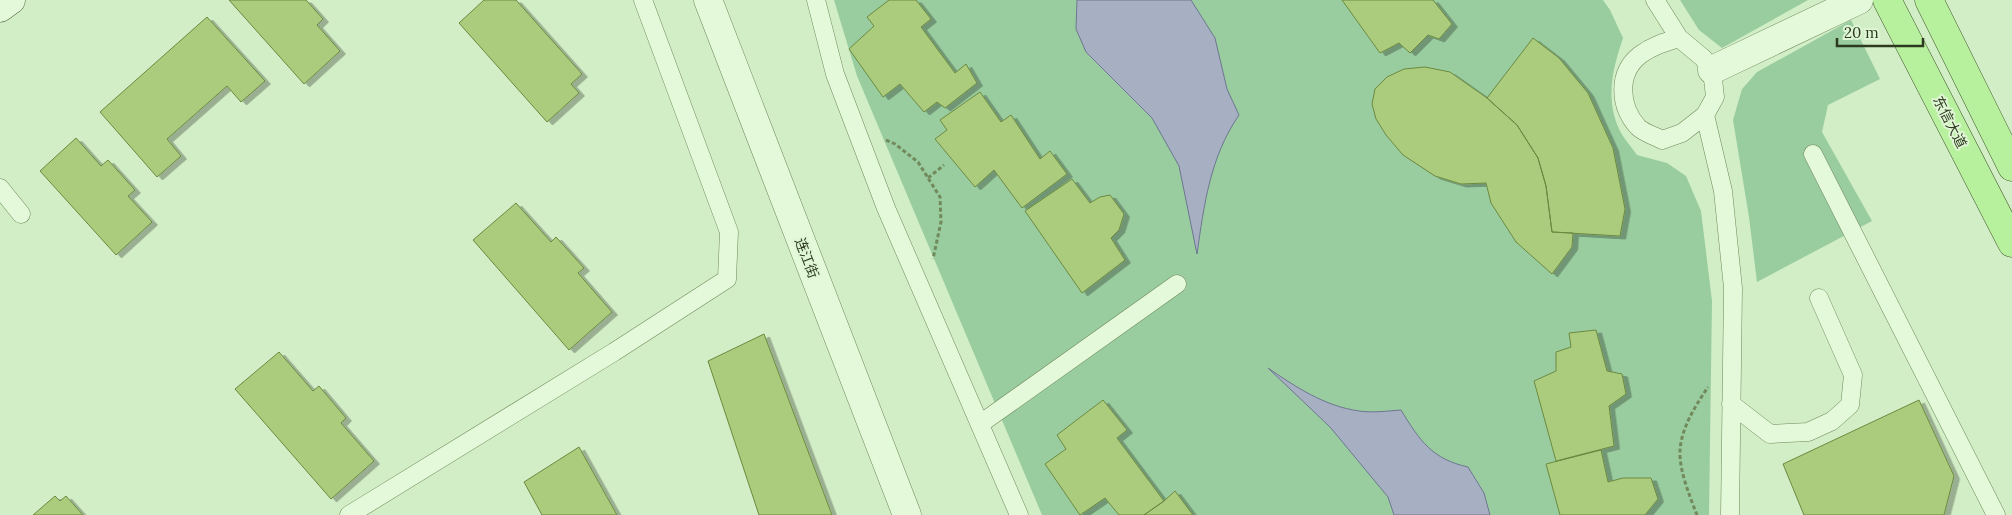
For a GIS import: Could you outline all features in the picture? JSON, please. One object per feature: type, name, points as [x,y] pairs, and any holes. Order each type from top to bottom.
[{"type":"main road","name":"东信大道","points":[[1887,0],[2012,243]]},
{"type":"main road","points":[[1929,0],[2004,132],[2012,166]]},
{"type":"street","points":[[0,8],[11,0]]},
{"type":"street","name":"连江街","points":[[708,0],[907,515]]},
{"type":"street","points":[[1712,70],[1860,0]]},
{"type":"lane","points":[[349,515],[614,352],[727,279],[729,232],[643,0]]},
{"type":"lane","points":[[816,0],[835,74],[886,208],[1019,515]]},
{"type":"lane","points":[[1655,0],[1679,38],[1703,58],[1712,70],[1715,97],[1705,116],[1682,133],[1662,140],[1639,128],[1623,103],[1623,79],[1639,56],[1659,44],[1679,38]]},
{"type":"lane","points":[[1705,116],[1723,191],[1732,288],[1730,515]]},
{"type":"lane","points":[[1814,154],[1996,515]]},
{"type":"lane","points":[[0,188],[21,214]]},
{"type":"lane","points":[[980,424],[1177,284]]},
{"type":"lane","points":[[1731,404],[1770,434],[1808,432],[1832,421],[1850,404],[1853,375],[1819,298]]},
{"type":"path","points":[[855,128],[894,144],[918,162],[940,197],[941,222],[935,255],[919,283]]},
{"type":"path","points":[[928,178],[944,165]]},
{"type":"path","points":[[1696,515],[1688,492],[1680,451],[1691,412],[1732,354]]},
{"type":"green space","points":[[834,0],[1603,0],[1610,10],[1623,38],[1616,61],[1611,94],[1612,106],[1619,129],[1637,155],[1667,163],[1686,176],[1701,211],[1712,301],[1709,515],[1042,515],[857,76]]},
{"type":"green space","points":[[1680,0],[1808,0],[1722,48],[1699,30]]},
{"type":"green space","points":[[1851,20],[1880,79],[1828,105],[1822,132],[1872,221],[1757,282],[1749,217],[1733,120],[1742,89],[1757,72]]},
{"type":"water","points":[[1077,0],[1191,0],[1215,38],[1227,89],[1239,115],[1229,131],[1215,165],[1202,218],[1197,254],[1179,166],[1152,118],[1086,52],[1076,29]]},
{"type":"water","points":[[1268,368],[1300,389],[1334,405],[1364,412],[1401,410],[1421,440],[1436,454],[1456,464],[1468,467],[1484,493],[1490,515],[1394,515],[1388,497],[1330,427]]},
{"type":"building","points":[[229,0],[306,0],[323,19],[317,25],[340,51],[304,84]]},
{"type":"building","points":[[484,0],[516,0],[582,74],[571,84],[579,93],[547,122],[459,23]]},
{"type":"building","points":[[889,0],[916,0],[931,19],[921,27],[955,73],[966,64],[977,83],[945,108],[937,102],[924,112],[900,84],[883,97],[849,49],[874,26],[867,17]]},
{"type":"building","points":[[1342,0],[1433,0],[1452,24],[1439,39],[1428,35],[1410,53],[1399,43],[1380,53]]},
{"type":"building","points":[[207,17],[265,81],[241,102],[227,86],[167,139],[181,156],[157,177],[100,112]]},
{"type":"building","points":[[1533,38],[1559,58],[1588,93],[1613,148],[1625,209],[1620,236],[1552,232],[1546,186],[1538,158],[1517,125],[1487,98]]},
{"type":"building","points":[[1425,67],[1450,72],[1487,98],[1517,125],[1538,158],[1546,186],[1552,232],[1573,233],[1572,247],[1552,274],[1516,242],[1491,203],[1486,183],[1461,184],[1435,176],[1403,155],[1386,135],[1376,119],[1372,104],[1375,89],[1387,77],[1404,69]]},
{"type":"building","points":[[980,92],[1001,122],[1011,115],[1040,159],[1050,151],[1067,174],[1022,208],[994,170],[975,187],[935,139],[947,130],[940,120]]},
{"type":"building","points":[[76,138],[101,166],[108,160],[135,190],[128,196],[152,222],[116,255],[40,171]]},
{"type":"building","points":[[1072,179],[1090,203],[1100,197],[1110,195],[1124,214],[1119,230],[1111,238],[1125,260],[1082,293],[1025,211]]},
{"type":"building","points":[[516,203],[551,242],[556,237],[584,268],[578,273],[612,312],[569,350],[473,240]]},
{"type":"building","points":[[1596,330],[1607,371],[1622,374],[1626,394],[1609,406],[1614,446],[1556,461],[1534,381],[1556,371],[1556,352],[1571,347],[1569,333]]},
{"type":"building","points":[[764,334],[832,515],[759,515],[708,361]]},
{"type":"building","points":[[279,352],[313,391],[319,386],[346,418],[341,423],[374,461],[331,499],[235,389]]},
{"type":"building","points":[[1103,400],[1127,430],[1117,438],[1164,501],[1144,515],[1119,515],[1105,498],[1080,515],[1045,464],[1066,449],[1057,435]]},
{"type":"building","points":[[1919,400],[1954,476],[1944,515],[1804,515],[1783,464]]},
{"type":"building","points":[[579,447],[617,515],[542,515],[524,482]]},
{"type":"building","points":[[1601,450],[1608,482],[1623,478],[1651,478],[1658,499],[1645,515],[1560,515],[1546,464]]},
{"type":"building","points":[[1175,491],[1193,515],[1144,515],[1164,501]]},
{"type":"building","points":[[55,496],[60,501],[66,496],[83,515],[33,515]]}]
